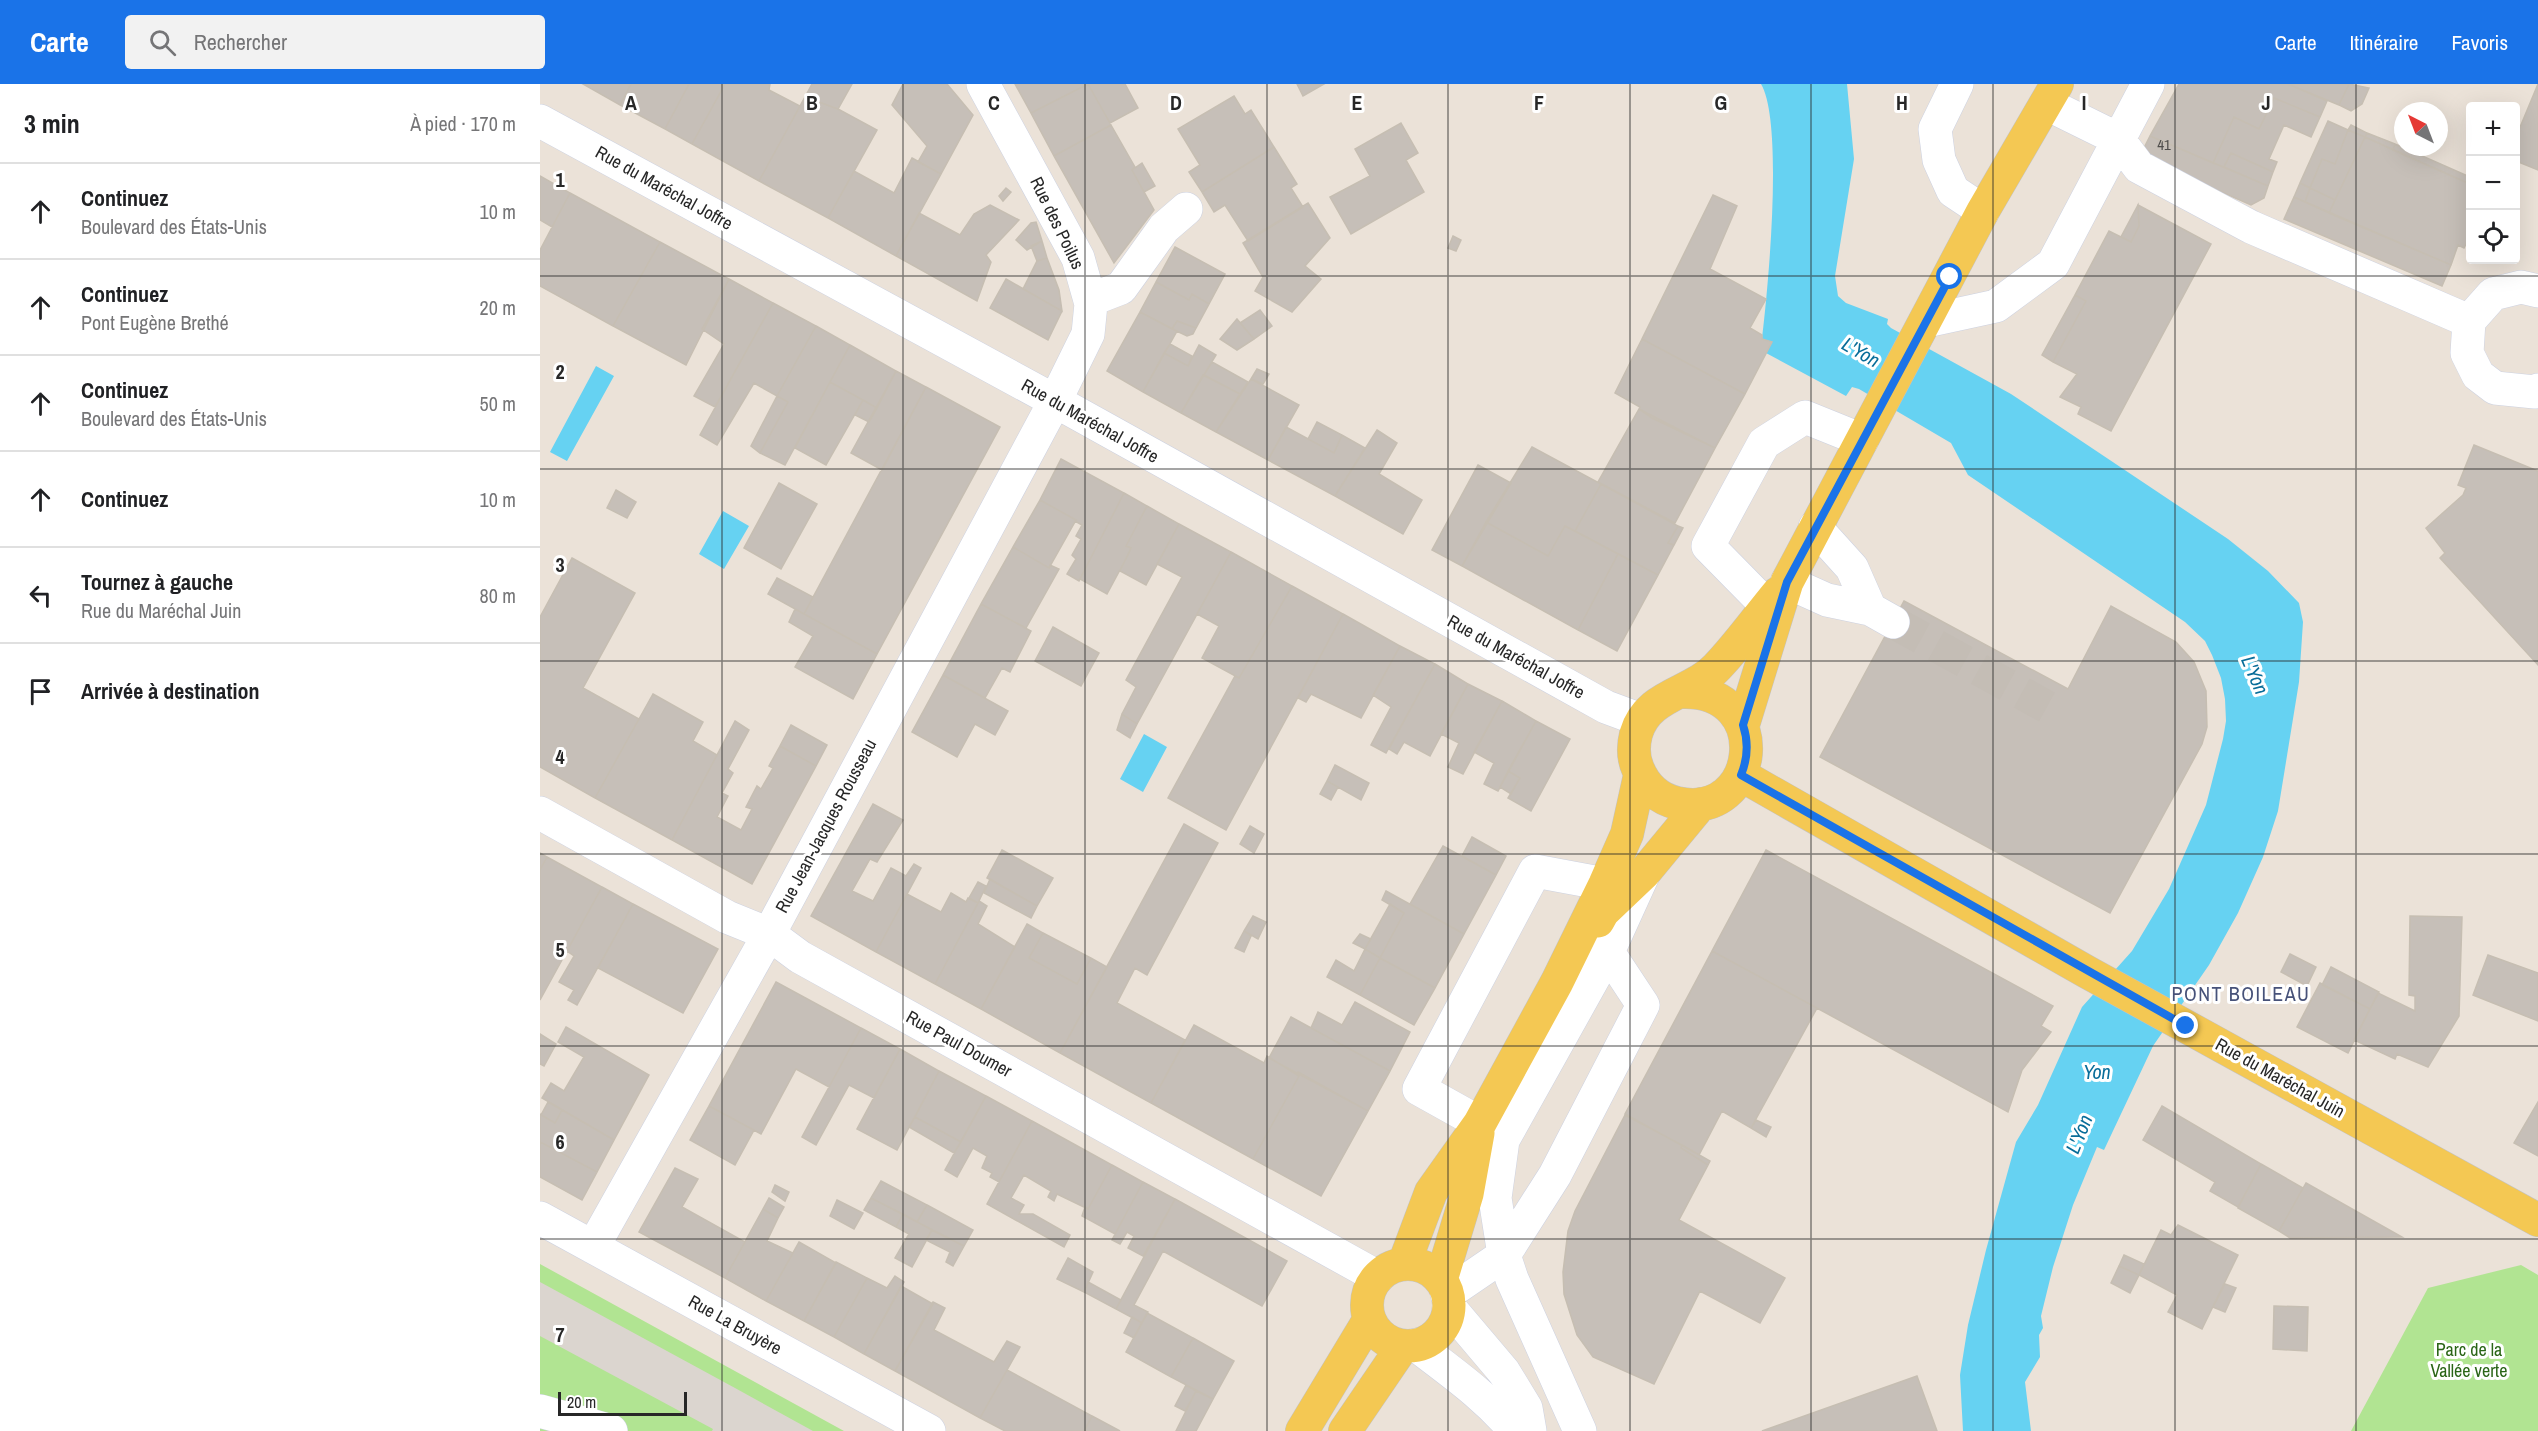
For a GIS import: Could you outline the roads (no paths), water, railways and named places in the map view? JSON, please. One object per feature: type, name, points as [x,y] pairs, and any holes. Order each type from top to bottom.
[{"type":"main road","points":[[1777,594],[1743,725],[1747,745],[1745,766],[1741,775],[1728,791],[1711,802],[1681,804],[1661,798],[1640,775],[1634,757],[1641,720],[1659,702],[1682,692],[1716,668],[1777,594],[1927,321],[1983,211],[2052,94]]},
{"type":"main road","points":[[1682,692],[1695,692],[1718,699],[1728,706],[1743,725]]},
{"type":"main road","points":[[1480,1123],[1445,1294],[1447,1316],[1439,1331],[1432,1338],[1409,1345],[1383,1337],[1369,1320],[1368,1292],[1391,1270],[1431,1192],[1480,1123],[1604,898],[1627,834],[1640,775]]},
{"type":"main road","name":"Rue du Maréchal Juin","points":[[1741,775],[2087,972],[2538,1220]]},
{"type":"main road","points":[[1604,898],[1644,873],[1701,804]]},
{"type":"main road","points":[[1391,1270],[1425,1268],[1445,1294]]},
{"type":"main road","points":[[1302,1431],[1369,1320]]},
{"type":"main road","points":[[1345,1431],[1409,1345]]},
{"type":"street","name":"Rue des Poilus","points":[[983,84],[1078,258],[1090,300],[1088,334],[1055,401]]},
{"type":"street","points":[[1957,84],[1935,129],[1939,160],[1953,191],[1983,211]]},
{"type":"street","points":[[1927,321],[1996,306],[2053,264],[2148,84]]},
{"type":"street","points":[[2052,94],[2118,139],[2139,167],[2250,227],[2469,321]]},
{"type":"street","name":"Rue du Maréchal Joffre","points":[[540,121],[1055,401],[1606,707],[1641,720]]},
{"type":"street","points":[[1090,300],[1121,288],[1164,228],[1186,209]]},
{"type":"street","points":[[2538,291],[2521,287],[2493,294],[2469,321],[2467,353],[2478,375],[2495,388],[2535,392],[2538,390]]},
{"type":"street","name":"Rue Jean-Jacques Rousseau","points":[[593,1247],[769,934],[1055,401]]},
{"type":"street","points":[[1815,527],[1852,568],[1881,615],[1827,600],[1777,594],[1708,546],[1764,443],[1805,417],[1868,428]]},
{"type":"street","name":"Rue Paul Doumer","points":[[540,813],[727,917],[769,934],[800,957],[1391,1270]]},
{"type":"street","points":[[1480,1123],[1419,1089],[1535,870],[1604,898],[1608,952],[1643,1005],[1555,1175],[1504,1255],[1445,1294],[1504,1372],[1526,1408],[1530,1431]]},
{"type":"street","points":[[1580,1431],[1504,1255],[1495,1198],[1503,1140],[1608,952],[1644,873]]},
{"type":"street","name":"Rue La Bruyère","points":[[540,1218],[929,1431]]},
{"type":"street","points":[[1409,1345],[1475,1390],[1497,1409],[1515,1431]]},
{"type":"street","points":[[540,1412],[612,1431]]},
{"type":"water","points":[[1761,84],[1847,84],[1854,159],[1835,276],[1838,296],[1846,303],[1888,319],[1887,324],[1891,328],[2011,394],[2228,539],[2268,571],[2299,603],[2303,622],[2299,682],[2278,811],[2263,857],[2238,913],[2209,965],[2153,1046],[2104,1150],[2097,1147],[2073,1205],[2053,1267],[2041,1316],[2043,1328],[2039,1335],[2040,1357],[2025,1382],[2031,1431],[1963,1431],[1960,1375],[1968,1325],[1986,1250],[2016,1142],[2038,1105],[2082,1007],[2132,951],[2169,889],[2206,805],[2226,721],[2221,678],[2205,641],[2185,622],[1968,475],[1951,443],[1859,389],[1852,387],[1846,396],[1766,353],[1772,342],[1762,339],[1768,284],[1773,169],[1768,104]]},
{"type":"water","points":[[596,366],[614,376],[567,461],[550,452]]},
{"type":"water","points":[[723,511],[749,526],[724,569],[699,554]]},
{"type":"water","points":[[1144,734],[1167,747],[1143,792],[1120,779]]},
{"type":"tunnel","points":[[1893,622],[2047,707]]},
{"type":"district","name":"PONT BOILEAU","points":[[2241,994]]},
{"type":"water label","name":"L'Yon","points":[[1861,352]]},
{"type":"water label","name":"L'Yon","points":[[2255,675]]},
{"type":"water label","name":"Yon","points":[[2097,1072]]},
{"type":"water label","name":"L'Yon","points":[[2079,1134]]},
{"type":"park label","name":"Parc de la Vallée verte","points":[[2469,1360]]}]
